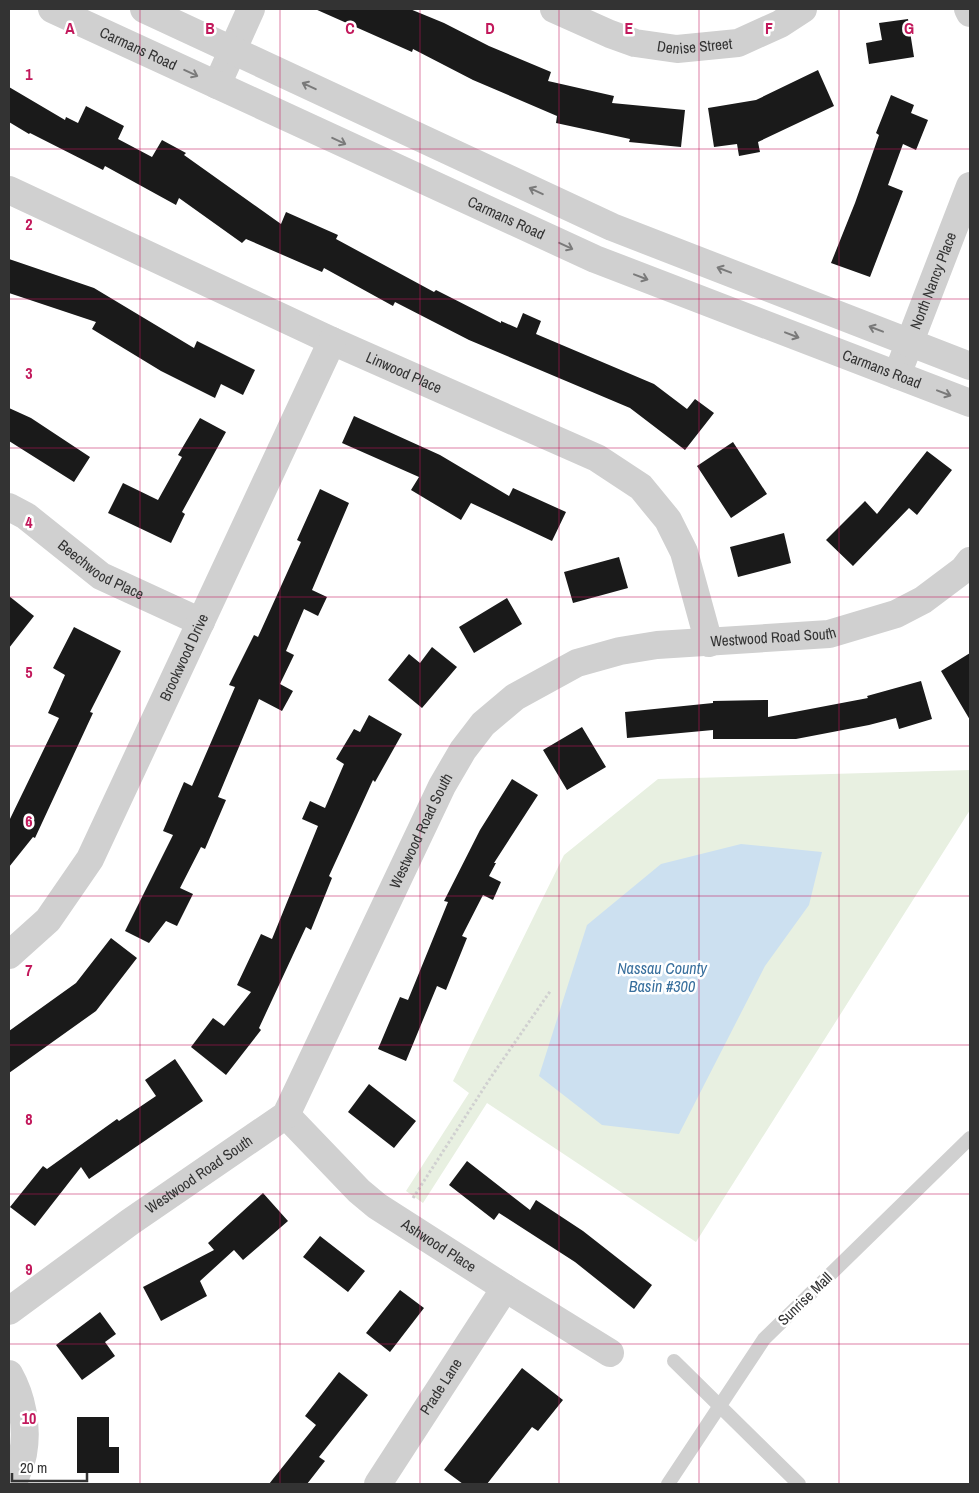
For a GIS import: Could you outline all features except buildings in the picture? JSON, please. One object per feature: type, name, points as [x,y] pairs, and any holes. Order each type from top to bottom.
[{"type":"street","name":"Carmans Road","points":[[52,9],[595,259],[970,403]]},
{"type":"street","points":[[144,9],[612,227],[970,366]]},
{"type":"street","points":[[216,85],[251,9]]},
{"type":"street","name":"Denise Street","points":[[554,9],[627,40],[677,49],[738,43],[780,24],[803,9]]},
{"type":"street","points":[[968,9],[970,13]]},
{"type":"street","name":"North Nancy Place","points":[[897,375],[970,186]]},
{"type":"street","name":"Linwood Place","points":[[9,190],[332,341],[597,458],[641,487],[668,520],[684,552],[709,643]]},
{"type":"street","name":"Brookwood Drive","points":[[9,955],[48,920],[90,859],[332,341]]},
{"type":"street","name":"Beechwood Place","points":[[9,507],[26,516],[101,576],[201,622]]},
{"type":"street","name":"Westwood Road South","points":[[9,1311],[130,1222],[286,1115],[442,786],[463,750],[483,724],[515,697],[577,663],[620,651],[657,645],[829,634],[896,614],[923,600],[963,570],[970,561]]},
{"type":"street","name":"Ashwood Place","points":[[286,1115],[359,1191],[399,1220],[610,1353]]},
{"type":"street","name":"Prade Lane","points":[[378,1484],[505,1288]]},
{"type":"street","points":[[9,1374],[22,1410],[25,1431],[23,1454],[13,1484]]},
{"type":"lane","name":"Sunrise Mall","points":[[668,1484],[764,1339],[970,1138]]},
{"type":"lane","points":[[674,1360],[799,1484]]},
{"type":"path","points":[[399,1220],[491,1077],[551,990]]},
{"type":"green space","points":[[970,770],[970,810],[696,1242],[487,1103],[423,1203],[406,1191],[469,1093],[453,1081],[564,855],[658,779]]},
{"type":"water","name":"Nassau County Basin #300","points":[[741,844],[822,852],[809,905],[765,966],[679,1134],[602,1125],[539,1076],[587,925],[661,864]]}]
